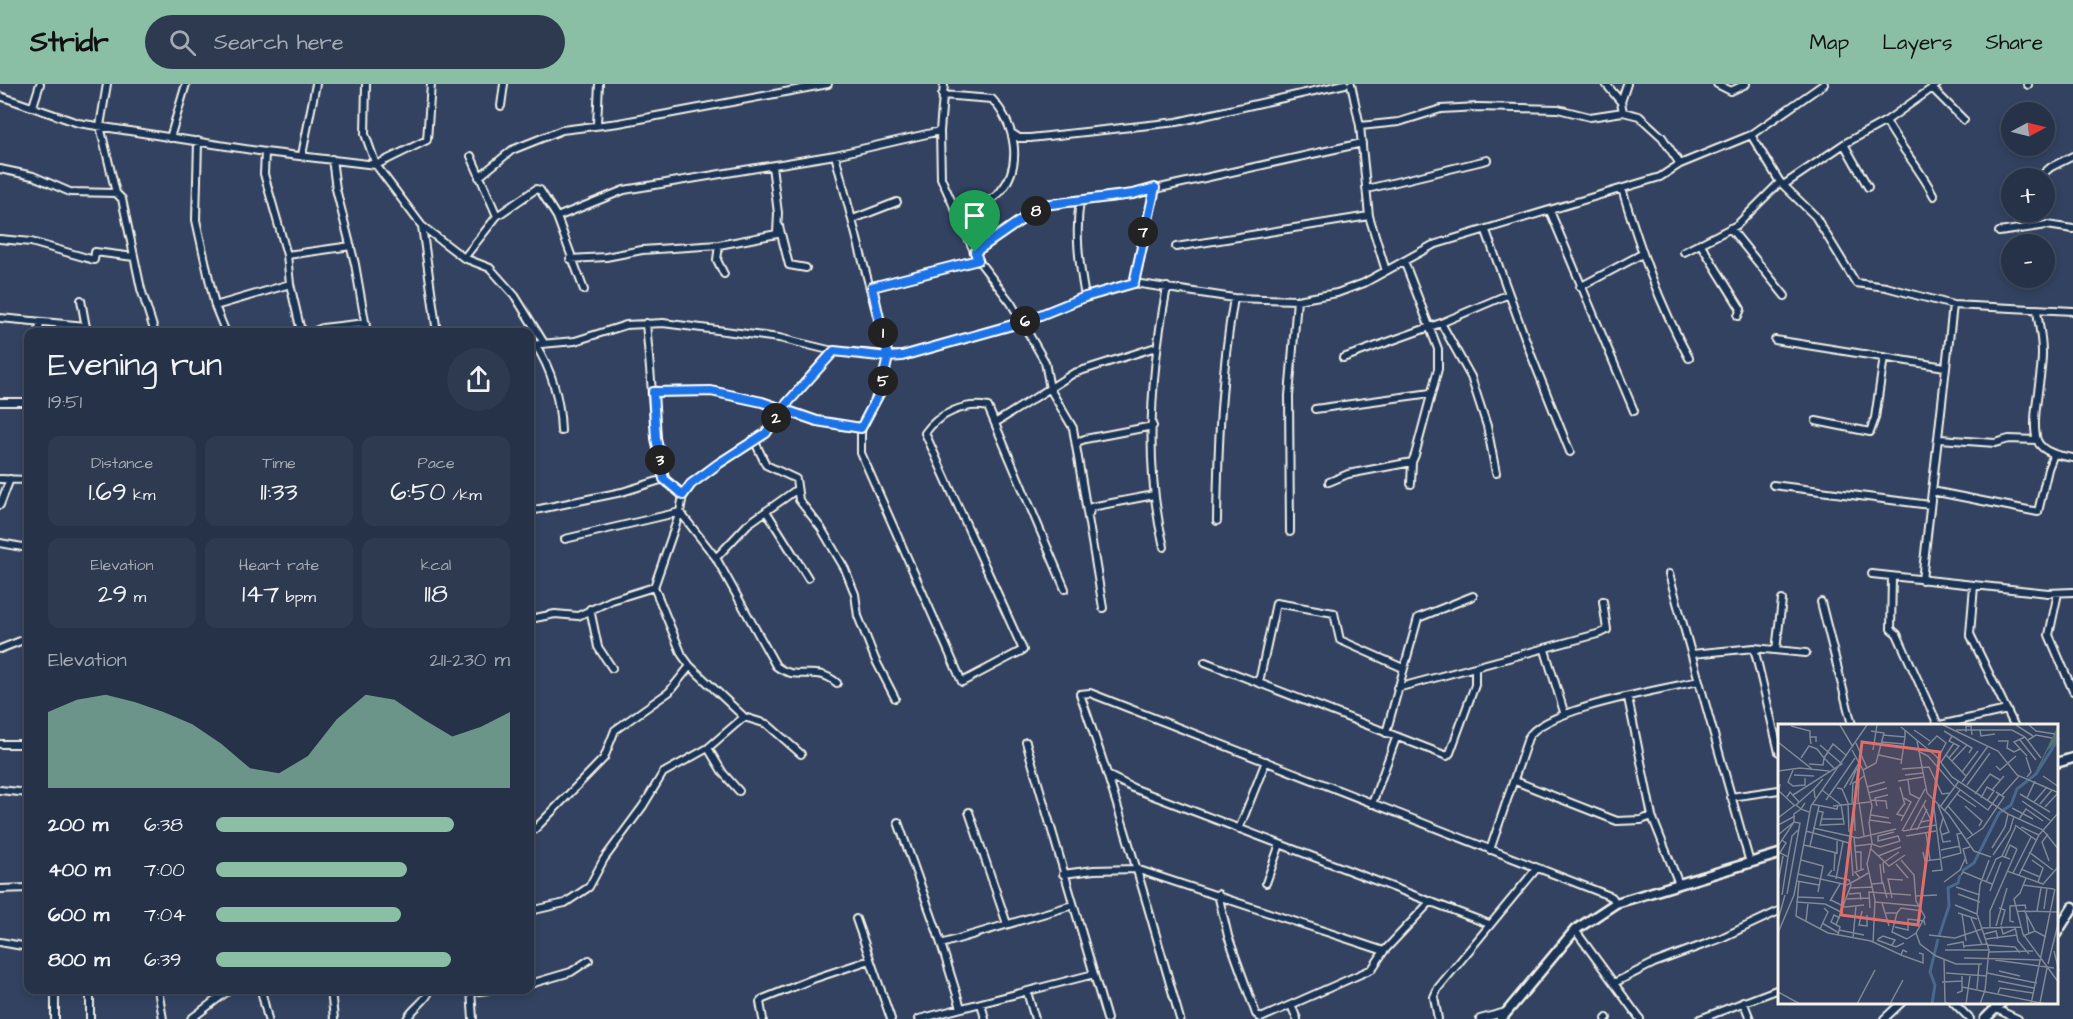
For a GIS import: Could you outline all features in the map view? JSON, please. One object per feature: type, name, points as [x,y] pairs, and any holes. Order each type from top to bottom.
[{"type":"street","points":[[33,106],[40,84]]},
{"type":"street","points":[[107,84],[100,126],[116,193],[122,199],[134,257],[154,328]]},
{"type":"street","points":[[170,138],[186,84]]},
{"type":"street","points":[[302,155],[316,84]]},
{"type":"street","points":[[366,84],[365,134],[376,165],[422,225],[464,258],[490,268],[515,296],[544,343]]},
{"type":"street","points":[[0,96],[78,123],[265,152],[376,165],[427,140],[431,84]]},
{"type":"street","points":[[501,106],[504,84]]},
{"type":"street","points":[[597,124],[598,84]]},
{"type":"street","points":[[479,177],[512,150],[537,138],[562,130],[619,123],[828,84]]},
{"type":"street","points":[[944,84],[940,131],[941,178],[978,260],[1023,322],[1045,362],[1050,389],[1073,428],[1103,608]]},
{"type":"street","points":[[942,95],[992,99],[1013,134],[1019,138],[1030,138],[1177,122],[1345,84]]},
{"type":"street","points":[[1351,84],[1360,126],[1370,216],[1386,271]]},
{"type":"street","points":[[1606,84],[1621,102],[1623,112]]},
{"type":"street","points":[[1621,102],[1627,84]]},
{"type":"street","points":[[1717,84],[1731,91],[1746,84]]},
{"type":"street","points":[[534,344],[575,341],[646,322],[693,325],[778,338],[834,351],[888,357],[902,356],[1023,322],[1085,297],[1134,283],[1234,298],[1297,300],[1337,293],[1364,284],[1433,245],[1660,177],[1680,164],[1751,135],[1824,84]]},
{"type":"street","points":[[1684,252],[1730,228],[1754,210],[1782,183],[1886,121],[1938,84]]},
{"type":"street","points":[[1932,88],[1964,120]]},
{"type":"street","points":[[1360,126],[1399,122],[1442,110],[1478,107],[1558,109],[1590,117],[1623,112],[1639,116],[1662,137],[1680,164]]},
{"type":"street","points":[[1886,121],[1901,149],[1924,177],[1934,196]]},
{"type":"street","points":[[557,217],[624,190],[835,155],[940,131]]},
{"type":"street","points":[[959,215],[1000,194],[1014,168],[1013,134]]},
{"type":"street","points":[[1751,135],[1782,183],[1815,216],[1856,283],[1886,287],[1953,305],[2073,311]]},
{"type":"street","points":[[198,141],[196,220],[215,306],[224,328]]},
{"type":"street","points":[[975,252],[1043,205],[1133,194],[1362,144]]},
{"type":"street","points":[[1844,144],[1868,188]]},
{"type":"street","points":[[265,152],[264,174],[287,255],[290,284],[301,328]]},
{"type":"street","points":[[835,155],[872,287],[888,357],[880,392],[861,428],[859,443],[864,462],[904,547],[929,611],[962,682],[1023,650],[925,433],[936,418],[970,405],[988,407],[1065,589]]},
{"type":"street","points":[[471,156],[497,216]]},
{"type":"street","points":[[2051,168],[2073,156]]},
{"type":"street","points":[[332,159],[336,189],[351,246],[367,328]]},
{"type":"street","points":[[1367,189],[1487,160]]},
{"type":"street","points":[[772,166],[778,220],[789,265],[806,268]]},
{"type":"street","points":[[0,169],[33,176],[70,192],[116,193]]},
{"type":"street","points":[[1134,283],[1155,188]]},
{"type":"street","points":[[464,258],[497,216],[536,189],[540,190],[557,217],[570,259],[584,290]]},
{"type":"street","points":[[1622,189],[1660,304],[1689,358]]},
{"type":"street","points":[[1080,200],[1076,227],[1077,249],[1085,297]]},
{"type":"street","points":[[853,219],[897,202]]},
{"type":"street","points":[[1550,211],[1634,411]]},
{"type":"street","points":[[1176,247],[1370,216]]},
{"type":"street","points":[[570,259],[606,257],[642,250],[719,245],[777,234],[778,220]]},
{"type":"street","points":[[422,225],[436,328]]},
{"type":"street","points":[[1998,232],[2047,225],[2073,229]]},
{"type":"street","points":[[1730,228],[1785,296]]},
{"type":"street","points":[[1486,231],[1570,452]]},
{"type":"street","points":[[0,239],[32,242],[94,260],[95,252],[134,257]]},
{"type":"street","points":[[1700,243],[1741,309],[1738,316]]},
{"type":"street","points":[[719,245],[717,260],[724,274]]},
{"type":"street","points":[[287,255],[351,246]]},
{"type":"street","points":[[1580,287],[1642,254]]},
{"type":"street","points":[[872,287],[978,260]]},
{"type":"street","points":[[1404,261],[1438,349],[1438,369],[1412,462],[1411,484]]},
{"type":"street","points":[[215,306],[290,284]]},
{"type":"street","points":[[1164,547],[1154,495],[1153,426],[1156,347],[1167,287]]},
{"type":"street","points":[[1343,358],[1429,328],[1509,294]]},
{"type":"street","points":[[1217,521],[1218,426],[1234,298]]},
{"type":"street","points":[[81,300],[87,328]]},
{"type":"street","points":[[1290,509],[1290,532],[1289,396],[1297,300]]},
{"type":"street","points":[[1922,580],[1940,439],[1953,305]]},
{"type":"street","points":[[2037,311],[2042,353],[2036,413],[2037,440],[2042,447],[2054,454],[2073,458]]},
{"type":"street","points":[[0,318],[80,328]]},
{"type":"street","points":[[39,328],[40,322]]},
{"type":"street","points":[[646,322],[656,438],[664,479],[683,495]]},
{"type":"street","points":[[322,328],[366,323]]},
{"type":"street","points":[[1441,323],[1471,377],[1487,426],[1496,472]]},
{"type":"street","points":[[1775,340],[1946,367]]},
{"type":"street","points":[[534,346],[546,361],[560,407],[561,431]]},
{"type":"street","points":[[995,423],[1074,374],[1156,347]]},
{"type":"street","points":[[801,754],[767,724],[744,717],[690,666],[681,655],[654,587],[680,512],[683,495],[691,484],[766,433],[782,409],[834,351]]},
{"type":"street","points":[[1816,421],[1870,432],[1875,418],[1884,357]]},
{"type":"street","points":[[653,392],[711,391],[782,409],[817,421],[861,428]]},
{"type":"street","points":[[1315,409],[1431,393]]},
{"type":"street","points":[[0,402],[24,402]]},
{"type":"street","points":[[1077,450],[1077,442],[1085,439],[1153,426]]},
{"type":"street","points":[[1940,439],[1995,443],[2009,440],[2037,440]]},
{"type":"street","points":[[754,440],[766,465],[793,476],[799,500],[821,528],[845,569],[875,659],[895,698]]},
{"type":"street","points":[[1932,491],[2038,512],[2054,454]]},
{"type":"street","points":[[1329,482],[1348,474],[1412,462]]},
{"type":"street","points":[[0,479],[24,480]]},
{"type":"street","points":[[0,505],[10,479]]},
{"type":"street","points":[[534,510],[622,492],[664,479]]},
{"type":"street","points":[[1773,485],[1930,505]]},
{"type":"street","points":[[716,558],[748,524],[796,490]]},
{"type":"street","points":[[1089,515],[1091,507],[1154,495]]},
{"type":"street","points":[[766,511],[808,578]]},
{"type":"street","points":[[565,539],[680,512]]},
{"type":"street","points":[[680,512],[716,558],[776,666],[790,674],[820,672],[837,683]]},
{"type":"street","points":[[0,543],[24,547]]},
{"type":"street","points":[[1669,574],[1750,863]]},
{"type":"street","points":[[1872,574],[1974,586],[2058,593],[2073,592]]},
{"type":"street","points":[[1892,578],[1891,629],[1897,634],[1939,724]]},
{"type":"street","points":[[1974,586],[1970,634],[2014,724]]},
{"type":"street","points":[[534,618],[555,614],[578,616],[590,609],[654,587]]},
{"type":"street","points":[[2058,593],[2049,635],[2073,691]]},
{"type":"street","points":[[1386,733],[1418,618],[1473,596]]},
{"type":"street","points":[[1776,650],[1782,600]]},
{"type":"street","points":[[1397,688],[1545,650],[1607,630],[1603,601]]},
{"type":"street","points":[[1821,602],[1852,724]]},
{"type":"street","points":[[1259,682],[1276,603],[1334,613],[1340,640],[1403,668]]},
{"type":"street","points":[[590,609],[598,647],[612,668]]},
{"type":"street","points":[[0,649],[24,640]]},
{"type":"street","points":[[1692,654],[1754,648],[1806,653]]},
{"type":"street","points":[[1754,648],[1778,748]]},
{"type":"street","points":[[1545,650],[1564,712]]},
{"type":"street","points":[[1205,662],[1447,756],[1475,685],[1475,668]]},
{"type":"street","points":[[535,829],[604,758],[615,730],[669,693],[690,666]]},
{"type":"street","points":[[1490,850],[1532,731],[1564,712],[1699,681]]},
{"type":"street","points":[[1180,1019],[1160,942],[1109,776],[1080,694],[1090,693],[1266,761],[1612,897],[1616,903]]},
{"type":"street","points":[[1628,698],[1652,816],[1679,884]]},
{"type":"street","points":[[1944,724],[2007,710]]},
{"type":"street","points":[[534,910],[565,903],[589,887],[604,859],[643,806],[663,773],[708,747],[744,717]]},
{"type":"street","points":[[1372,804],[1396,738]]},
{"type":"street","points":[[1026,742],[1107,1019]]},
{"type":"street","points":[[0,744],[24,744]]},
{"type":"street","points":[[708,747],[723,773],[739,791]]},
{"type":"street","points":[[2058,763],[2073,758]]},
{"type":"street","points":[[1239,829],[1266,761]]},
{"type":"street","points":[[1109,776],[1239,829],[1489,924]]},
{"type":"street","points":[[1515,781],[1617,821],[1641,820],[1652,816]]},
{"type":"street","points":[[0,790],[24,793]]},
{"type":"street","points":[[1731,797],[1778,790]]},
{"type":"street","points":[[969,812],[1007,924]]},
{"type":"street","points":[[898,822],[961,1008]]},
{"type":"street","points":[[1266,883],[1280,844]]},
{"type":"street","points":[[1480,1019],[1504,1016],[1556,950],[1575,930],[1616,903],[1778,854]]},
{"type":"street","points":[[1438,1019],[1434,997],[1438,988],[1537,868]]},
{"type":"street","points":[[1064,874],[1094,870],[1136,869],[1218,894],[1384,951]]},
{"type":"street","points":[[0,889],[24,888]]},
{"type":"street","points":[[1218,894],[1228,936],[1256,1014],[1261,1018],[1372,969],[1384,951],[1431,901]]},
{"type":"street","points":[[941,944],[1073,905]]},
{"type":"street","points":[[2058,931],[2073,907]]},
{"type":"street","points":[[1614,983],[1654,963],[1719,939],[1778,911]]},
{"type":"street","points":[[856,919],[891,1019]]},
{"type":"street","points":[[1575,930],[1640,1019]]},
{"type":"street","points":[[0,942],[24,946]]},
{"type":"street","points":[[534,983],[571,972],[589,960]]},
{"type":"street","points":[[763,1019],[760,1002],[763,999],[870,960]]},
{"type":"street","points":[[919,1019],[1094,974]]},
{"type":"street","points":[[1700,1019],[1778,989]]},
{"type":"street","points":[[1027,992],[1035,1019]]},
{"type":"street","points":[[55,994],[55,1019]]},
{"type":"street","points":[[90,994],[90,1019]]},
{"type":"street","points":[[159,994],[163,1019]]},
{"type":"street","points":[[191,1019],[223,994]]},
{"type":"street","points":[[262,994],[268,1019]]},
{"type":"street","points":[[331,994],[334,1019]]},
{"type":"street","points":[[407,1019],[413,1007],[425,999],[428,994]]},
{"type":"street","points":[[472,994],[473,1019]]},
{"type":"street","points":[[1743,1001],[1750,1019]]},
{"type":"street","points":[[981,1003],[985,1019]]},
{"type":"street","points":[[1884,1019],[1900,1004]]},
{"type":"street","points":[[1955,1004],[1970,1019]]},
{"type":"street","points":[[1291,1005],[1297,1019]]},
{"type":"street","points":[[1985,1019],[1999,1006],[2014,1018]]},
{"type":"route","points":[[975,252],[978,260],[935,273],[872,287],[888,357],[834,351],[782,409],[766,433],[691,484],[683,495],[672,483],[664,479],[656,438],[653,392],[711,391],[762,402],[782,409],[817,421],[861,428],[880,392],[888,357],[902,356],[988,333],[1023,322],[1085,297],[1134,283],[1144,224],[1155,188],[1133,194],[1060,201],[1043,205],[1021,223],[975,252]]}]
